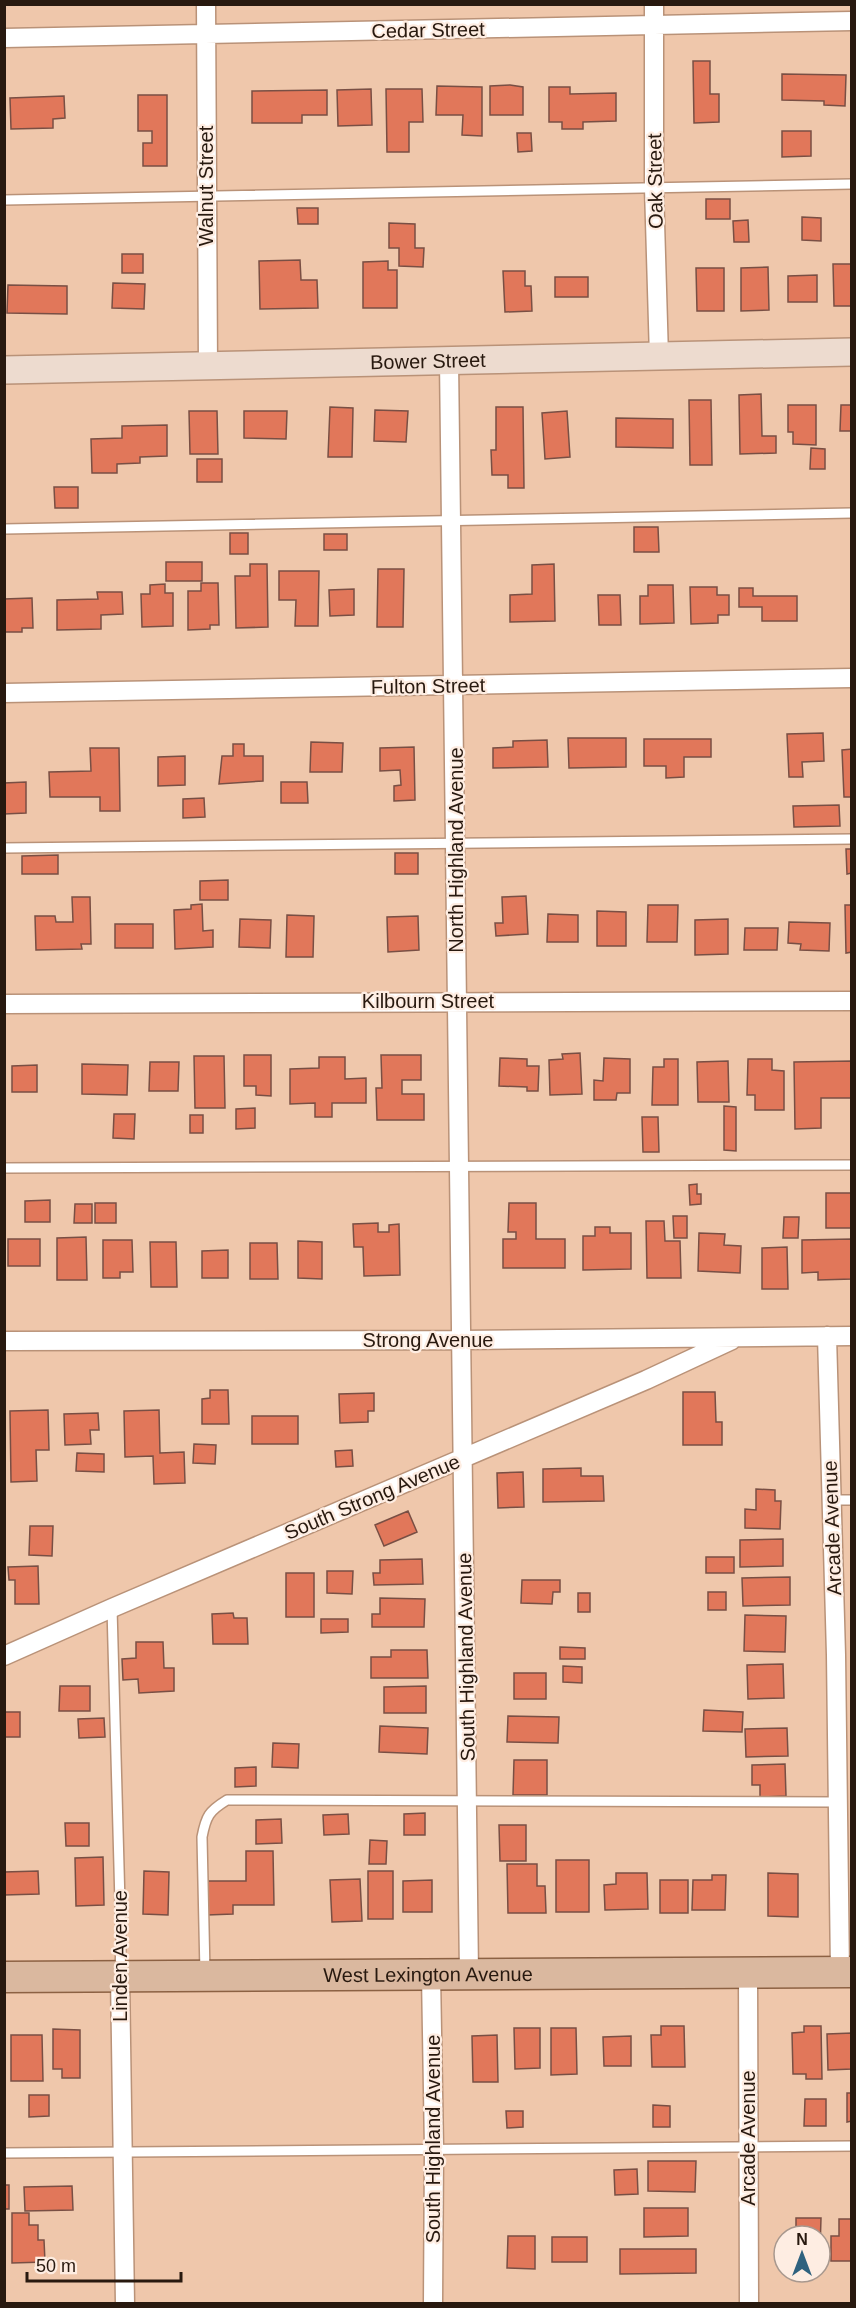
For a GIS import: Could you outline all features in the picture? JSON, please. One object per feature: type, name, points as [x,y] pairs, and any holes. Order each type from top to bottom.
[{"type":"main road","name":"West Lexington Avenue","points":[[4,1977],[846,1972]]},
{"type":"street","name":"Walnut Street","points":[[206,4],[208,367]]},
{"type":"street","name":"Oak Street","points":[[654,4],[654,188],[659,357]]},
{"type":"street","name":"Cedar Street","points":[[4,38],[852,21]]},
{"type":"street","name":"Bower Street","points":[[4,370],[852,352]]},
{"type":"street","name":"North Highland Avenue","points":[[449,361],[462,1340]]},
{"type":"street","name":"Fulton Street","points":[[4,693],[852,678]]},
{"type":"street","name":"Kilbourn Street","points":[[4,1004],[852,1001]]},
{"type":"street","name":"South Strong Avenue","points":[[4,1656],[646,1380],[739,1336]]},
{"type":"street","name":"Arcade Avenue","points":[[827,1336],[831,1500],[844,1655],[837,1802],[846,1972]]},
{"type":"street","name":"Strong Avenue","points":[[4,1341],[852,1336]]},
{"type":"street","name":"South Highland Avenue","points":[[462,1340],[469,1974]]},
{"type":"street","name":"Arcade Avenue","points":[[748,1972],[749,2304]]},
{"type":"street","name":"South Highland Avenue","points":[[431,1974],[434,2148],[433,2304]]},
{"type":"street","name":"Linden Avenue","points":[[120,1977],[125,2304]]},
{"type":"lane","points":[[4,200],[852,184]]},
{"type":"lane","points":[[4,529],[852,513]]},
{"type":"lane","points":[[4,848],[852,839]]},
{"type":"lane","points":[[4,1168],[852,1166]]},
{"type":"lane","points":[[831,1500],[852,1500]]},
{"type":"lane","name":"Linden Avenue","points":[[112,1608],[120,1977]]},
{"type":"lane","points":[[205,1976],[202,1837],[205,1821],[212,1809],[227,1800],[249,1798],[468,1802],[837,1802]]},
{"type":"lane","points":[[4,2153],[852,2146]]},
{"type":"building","points":[[693,61],[710,61],[710,94],[719,94],[719,122],[694,123]]},
{"type":"building","points":[[782,74],[846,75],[845,106],[824,105],[824,101],[782,100]]},
{"type":"building","points":[[437,86],[482,87],[482,136],[462,135],[463,115],[436,115]]},
{"type":"building","points":[[490,86],[523,87],[523,115],[490,115]]},
{"type":"building","points":[[549,87],[570,87],[570,94],[616,93],[616,121],[583,122],[583,129],[562,129],[562,122],[549,122]]},
{"type":"building","points":[[371,89],[372,125],[338,126],[337,90]]},
{"type":"building","points":[[386,89],[422,89],[423,122],[409,122],[409,152],[387,152]]},
{"type":"building","points":[[327,90],[327,115],[302,115],[302,123],[252,123],[252,91]]},
{"type":"building","points":[[138,95],[167,95],[167,166],[143,166],[143,143],[152,143],[152,131],[138,131]]},
{"type":"building","points":[[64,96],[65,118],[53,119],[53,128],[11,129],[10,98]]},
{"type":"building","points":[[782,131],[811,131],[811,156],[782,157]]},
{"type":"building","points":[[517,133],[531,133],[532,151],[518,152]]},
{"type":"building","points":[[706,199],[730,199],[730,219],[706,219]]},
{"type":"building","points":[[297,208],[318,208],[318,224],[298,224]]},
{"type":"building","points":[[802,217],[821,218],[821,241],[802,240]]},
{"type":"building","points":[[748,220],[749,242],[734,242],[733,221]]},
{"type":"building","points":[[389,223],[415,224],[415,248],[424,248],[423,267],[399,266],[399,248],[389,248]]},
{"type":"building","points":[[122,254],[143,254],[143,273],[122,273]]},
{"type":"building","points":[[300,260],[301,280],[317,280],[318,308],[260,309],[259,261]]},
{"type":"building","points":[[388,261],[388,270],[397,270],[397,308],[363,308],[363,262]]},
{"type":"building","points":[[833,264],[852,264],[852,306],[834,306]]},
{"type":"building","points":[[768,267],[769,310],[741,311],[741,268]]},
{"type":"building","points":[[696,268],[724,268],[724,311],[697,311]]},
{"type":"building","points":[[503,271],[525,271],[525,286],[531,286],[532,311],[505,312]]},
{"type":"building","points":[[817,275],[817,302],[788,302],[788,276]]},
{"type":"building","points":[[555,277],[588,277],[588,297],[555,297]]},
{"type":"building","points":[[113,283],[145,284],[144,309],[112,308]]},
{"type":"building","points":[[8,285],[67,286],[67,314],[7,313]]},
{"type":"building","points":[[761,394],[762,436],[776,436],[776,453],[740,454],[739,395]]},
{"type":"building","points":[[689,400],[711,400],[712,465],[690,465]]},
{"type":"building","points":[[788,405],[816,405],[816,445],[793,444],[793,432],[788,432]]},
{"type":"building","points":[[841,405],[852,405],[852,431],[840,431]]},
{"type":"building","points":[[330,407],[353,408],[352,457],[328,457]]},
{"type":"building","points":[[496,407],[523,407],[524,488],[508,488],[508,475],[492,475],[491,450],[496,450]]},
{"type":"building","points":[[375,410],[408,411],[406,442],[374,441]]},
{"type":"building","points":[[189,411],[217,411],[218,454],[190,454]]},
{"type":"building","points":[[244,411],[287,411],[286,439],[244,438]]},
{"type":"building","points":[[567,411],[570,457],[545,459],[542,413]]},
{"type":"building","points":[[616,418],[673,419],[673,448],[616,447]]},
{"type":"building","points":[[167,425],[167,456],[140,457],[140,463],[117,464],[117,473],[92,473],[91,439],[122,438],[122,426]]},
{"type":"building","points":[[811,448],[825,449],[825,469],[810,469]]},
{"type":"building","points":[[197,459],[222,459],[222,482],[197,482]]},
{"type":"building","points":[[54,487],[78,487],[78,508],[55,508]]},
{"type":"building","points":[[634,527],[658,527],[659,552],[634,552]]},
{"type":"building","points":[[230,533],[248,533],[248,554],[230,554]]},
{"type":"building","points":[[324,534],[347,534],[347,550],[324,550]]},
{"type":"building","points":[[166,562],[202,562],[202,581],[166,581]]},
{"type":"building","points":[[250,564],[267,564],[268,627],[236,628],[235,576],[250,576]]},
{"type":"building","points":[[554,564],[555,621],[510,622],[510,595],[532,594],[532,565]]},
{"type":"building","points":[[378,569],[404,569],[403,627],[377,627]]},
{"type":"building","points":[[279,571],[319,571],[318,626],[295,626],[296,600],[279,600]]},
{"type":"building","points":[[201,583],[218,583],[219,625],[210,625],[210,629],[188,630],[188,591],[201,591]]},
{"type":"building","points":[[165,584],[165,593],[173,593],[173,626],[142,627],[141,594],[150,594],[150,585]]},
{"type":"building","points":[[648,585],[673,585],[674,623],[640,624],[640,596],[648,596]]},
{"type":"building","points":[[690,587],[717,587],[717,595],[729,595],[729,615],[718,615],[718,623],[691,624]]},
{"type":"building","points":[[739,588],[753,588],[753,596],[797,596],[797,621],[762,621],[762,607],[739,607]]},
{"type":"building","points":[[354,589],[354,615],[330,616],[329,590]]},
{"type":"building","points":[[97,592],[122,592],[123,614],[101,615],[101,629],[57,630],[57,600],[98,599]]},
{"type":"building","points":[[598,595],[620,595],[621,625],[599,625]]},
{"type":"building","points":[[32,598],[33,628],[22,628],[22,632],[4,632],[4,599]]},
{"type":"building","points":[[823,733],[824,761],[802,762],[803,777],[789,777],[787,734]]},
{"type":"building","points":[[568,738],[626,738],[626,767],[569,768]]},
{"type":"building","points":[[644,739],[711,739],[711,757],[684,757],[684,777],[666,778],[666,766],[644,766]]},
{"type":"building","points":[[547,740],[548,767],[493,768],[493,748],[513,747],[513,741]]},
{"type":"building","points":[[311,742],[343,743],[342,772],[310,772]]},
{"type":"building","points":[[233,744],[244,744],[244,756],[263,756],[263,781],[219,784],[222,756],[233,756]]},
{"type":"building","points":[[414,747],[415,800],[394,801],[394,786],[401,785],[400,770],[380,771],[380,748]]},
{"type":"building","points":[[90,748],[119,748],[120,811],[100,811],[100,797],[50,797],[49,772],[91,771]]},
{"type":"building","points":[[852,749],[852,797],[844,797],[842,750]]},
{"type":"building","points":[[185,756],[185,785],[158,786],[158,757]]},
{"type":"building","points":[[26,782],[26,813],[4,814],[4,783]]},
{"type":"building","points":[[281,782],[307,782],[308,803],[281,803]]},
{"type":"building","points":[[204,798],[205,817],[183,818],[183,799]]},
{"type":"building","points":[[839,805],[840,826],[794,827],[793,806]]},
{"type":"building","points":[[846,849],[852,849],[852,873],[847,874]]},
{"type":"building","points":[[395,853],[418,853],[418,874],[395,874]]},
{"type":"building","points":[[58,855],[58,874],[22,874],[22,856]]},
{"type":"building","points":[[228,880],[228,900],[200,900],[200,881]]},
{"type":"building","points":[[526,896],[528,934],[496,936],[495,923],[503,923],[502,897]]},
{"type":"building","points":[[72,897],[90,897],[91,944],[81,944],[82,949],[36,950],[35,916],[55,916],[56,922],[73,922]]},
{"type":"building","points":[[202,904],[203,931],[213,930],[213,947],[175,949],[174,910],[191,909],[191,905]]},
{"type":"building","points":[[648,905],[678,905],[677,942],[647,942]]},
{"type":"building","points":[[845,905],[852,905],[852,952],[846,953]]},
{"type":"building","points":[[597,911],[626,912],[626,946],[597,946]]},
{"type":"building","points":[[548,914],[578,915],[578,942],[547,942]]},
{"type":"building","points":[[287,915],[314,916],[313,957],[286,957]]},
{"type":"building","points":[[418,916],[419,950],[388,952],[387,917]]},
{"type":"building","points":[[240,919],[271,920],[270,948],[239,947]]},
{"type":"building","points":[[728,919],[728,954],[695,955],[695,920]]},
{"type":"building","points":[[789,922],[830,923],[829,951],[800,950],[801,944],[788,943]]},
{"type":"building","points":[[115,924],[153,924],[153,948],[115,948]]},
{"type":"building","points":[[745,928],[778,928],[777,950],[744,950]]},
{"type":"building","points":[[580,1053],[582,1094],[550,1095],[549,1060],[563,1059],[562,1054]]},
{"type":"building","points":[[244,1055],[271,1055],[271,1096],[256,1095],[256,1086],[244,1086]]},
{"type":"building","points":[[381,1055],[421,1055],[421,1080],[402,1080],[402,1094],[424,1094],[424,1120],[377,1120],[376,1088],[382,1088]]},
{"type":"building","points":[[194,1056],[224,1056],[225,1108],[195,1108]]},
{"type":"building","points":[[319,1057],[345,1057],[345,1079],[366,1078],[366,1103],[332,1103],[332,1117],[315,1117],[315,1103],[290,1104],[290,1069],[319,1068]]},
{"type":"building","points":[[500,1058],[527,1059],[527,1066],[539,1066],[538,1091],[527,1091],[527,1087],[499,1086]]},
{"type":"building","points":[[604,1058],[630,1059],[630,1093],[617,1093],[616,1100],[594,1100],[594,1080],[603,1081]]},
{"type":"building","points":[[664,1059],[678,1059],[678,1105],[652,1105],[653,1067],[664,1067]]},
{"type":"building","points":[[748,1059],[772,1059],[772,1070],[784,1071],[784,1110],[755,1110],[755,1095],[747,1095]]},
{"type":"building","points":[[728,1061],[729,1102],[698,1102],[697,1062]]},
{"type":"building","points":[[852,1061],[852,1098],[821,1098],[821,1128],[795,1129],[794,1062]]},
{"type":"building","points":[[150,1062],[179,1062],[178,1091],[149,1091]]},
{"type":"building","points":[[82,1064],[128,1065],[127,1095],[82,1094]]},
{"type":"building","points":[[37,1065],[37,1092],[12,1092],[12,1066]]},
{"type":"building","points":[[724,1106],[736,1107],[736,1151],[724,1150]]},
{"type":"building","points":[[255,1108],[255,1128],[236,1129],[236,1109]]},
{"type":"building","points":[[114,1114],[135,1114],[134,1139],[113,1138]]},
{"type":"building","points":[[190,1115],[203,1115],[203,1133],[190,1133]]},
{"type":"building","points":[[642,1117],[658,1117],[659,1152],[643,1152]]},
{"type":"building","points":[[697,1184],[697,1194],[701,1194],[701,1204],[690,1205],[689,1185]]},
{"type":"building","points":[[826,1193],[851,1193],[851,1228],[826,1228]]},
{"type":"building","points":[[50,1200],[50,1222],[25,1222],[25,1201]]},
{"type":"building","points":[[95,1203],[116,1203],[116,1223],[95,1223]]},
{"type":"building","points":[[509,1203],[536,1203],[536,1239],[565,1239],[565,1268],[503,1268],[503,1239],[516,1239],[516,1232],[508,1232]]},
{"type":"building","points":[[75,1204],[92,1204],[92,1223],[74,1223]]},
{"type":"building","points":[[673,1216],[687,1216],[687,1238],[674,1238]]},
{"type":"building","points":[[784,1217],[799,1217],[798,1238],[783,1238]]},
{"type":"building","points":[[646,1221],[664,1221],[665,1241],[680,1241],[681,1278],[647,1278]]},
{"type":"building","points":[[378,1223],[378,1232],[389,1232],[389,1225],[399,1224],[400,1275],[364,1276],[363,1247],[354,1247],[353,1224]]},
{"type":"building","points":[[595,1227],[610,1227],[610,1233],[631,1233],[631,1269],[583,1270],[583,1236],[595,1236]]},
{"type":"building","points":[[699,1233],[725,1234],[724,1245],[741,1246],[740,1273],[698,1271]]},
{"type":"building","points":[[86,1237],[87,1280],[57,1280],[57,1238]]},
{"type":"building","points":[[8,1239],[40,1239],[40,1266],[8,1266]]},
{"type":"building","points":[[852,1239],[852,1279],[818,1280],[818,1272],[802,1273],[802,1240]]},
{"type":"building","points":[[103,1240],[132,1240],[133,1272],[120,1272],[120,1278],[103,1278]]},
{"type":"building","points":[[298,1241],[322,1242],[322,1279],[298,1278]]},
{"type":"building","points":[[150,1242],[176,1242],[177,1287],[151,1287]]},
{"type":"building","points":[[250,1243],[277,1243],[278,1279],[250,1279]]},
{"type":"building","points":[[787,1247],[788,1289],[762,1289],[762,1248]]},
{"type":"building","points":[[228,1250],[228,1278],[202,1278],[202,1251]]},
{"type":"building","points":[[210,1390],[228,1390],[229,1424],[202,1424],[202,1399],[210,1398]]},
{"type":"building","points":[[683,1392],[715,1392],[716,1422],[722,1422],[722,1445],[683,1445]]},
{"type":"building","points":[[374,1393],[374,1411],[368,1411],[368,1422],[340,1423],[339,1394]]},
{"type":"building","points":[[48,1410],[49,1450],[36,1450],[37,1481],[11,1482],[10,1411]]},
{"type":"building","points":[[159,1410],[160,1453],[184,1452],[185,1483],[154,1484],[153,1456],[125,1457],[124,1411]]},
{"type":"building","points":[[98,1413],[99,1430],[90,1430],[91,1444],[65,1445],[64,1414]]},
{"type":"building","points":[[252,1416],[298,1416],[298,1444],[252,1444]]},
{"type":"building","points":[[194,1444],[216,1445],[215,1464],[193,1463]]},
{"type":"building","points":[[352,1450],[353,1466],[336,1467],[335,1451]]},
{"type":"building","points":[[77,1453],[104,1454],[104,1472],[76,1471]]},
{"type":"building","points":[[581,1468],[581,1476],[603,1476],[604,1501],[543,1502],[543,1469]]},
{"type":"building","points":[[523,1472],[524,1507],[498,1508],[497,1473]]},
{"type":"building","points":[[756,1489],[775,1490],[775,1501],[781,1501],[780,1529],[745,1528],[745,1509],[756,1510]]},
{"type":"building","points":[[408,1511],[417,1532],[384,1546],[375,1525]]},
{"type":"building","points":[[30,1526],[53,1526],[52,1556],[29,1555]]},
{"type":"building","points":[[783,1539],[783,1566],[740,1567],[740,1540]]},
{"type":"building","points":[[706,1557],[734,1557],[734,1573],[706,1573]]},
{"type":"building","points":[[422,1559],[423,1584],[374,1585],[373,1573],[380,1573],[380,1560]]},
{"type":"building","points":[[38,1566],[39,1604],[15,1604],[15,1580],[9,1580],[8,1567]]},
{"type":"building","points":[[327,1571],[353,1571],[352,1594],[327,1593]]},
{"type":"building","points":[[286,1573],[314,1573],[314,1617],[286,1617]]},
{"type":"building","points":[[790,1577],[790,1605],[743,1606],[742,1578]]},
{"type":"building","points":[[522,1580],[560,1580],[560,1592],[553,1592],[552,1604],[521,1603]]},
{"type":"building","points":[[708,1592],[726,1592],[726,1610],[708,1610]]},
{"type":"building","points":[[578,1593],[590,1593],[590,1612],[578,1612]]},
{"type":"building","points":[[380,1598],[425,1599],[424,1627],[372,1627],[372,1614],[380,1614]]},
{"type":"building","points":[[233,1613],[234,1618],[247,1618],[248,1644],[213,1644],[212,1614]]},
{"type":"building","points":[[745,1615],[786,1616],[785,1652],[744,1651]]},
{"type":"building","points":[[321,1619],[348,1619],[348,1632],[321,1633]]},
{"type":"building","points":[[136,1642],[163,1642],[164,1668],[174,1668],[174,1691],[139,1693],[138,1679],[123,1680],[122,1659],[136,1658]]},
{"type":"building","points":[[560,1647],[585,1648],[585,1659],[560,1659]]},
{"type":"building","points":[[391,1650],[427,1650],[428,1678],[371,1678],[371,1657],[391,1657]]},
{"type":"building","points":[[783,1664],[784,1698],[748,1699],[747,1665]]},
{"type":"building","points":[[563,1666],[582,1667],[582,1683],[563,1682]]},
{"type":"building","points":[[514,1673],[546,1673],[546,1699],[514,1699]]},
{"type":"building","points":[[60,1686],[90,1686],[90,1711],[59,1711]]},
{"type":"building","points":[[426,1686],[426,1713],[384,1713],[384,1687]]},
{"type":"building","points":[[704,1710],[743,1712],[742,1732],[703,1731]]},
{"type":"building","points":[[4,1712],[20,1712],[20,1737],[4,1737]]},
{"type":"building","points":[[508,1716],[559,1717],[558,1743],[507,1742]]},
{"type":"building","points":[[104,1718],[105,1737],[79,1738],[78,1719]]},
{"type":"building","points":[[380,1726],[428,1728],[427,1754],[379,1752]]},
{"type":"building","points":[[787,1728],[788,1756],[746,1757],[745,1729]]},
{"type":"building","points":[[273,1743],[299,1744],[298,1768],[272,1767]]},
{"type":"building","points":[[514,1760],[547,1760],[547,1795],[513,1795]]},
{"type":"building","points":[[785,1764],[786,1796],[760,1797],[760,1785],[752,1785],[752,1765]]},
{"type":"building","points":[[256,1767],[256,1786],[235,1787],[235,1768]]},
{"type":"building","points":[[425,1813],[425,1835],[404,1835],[404,1814]]},
{"type":"building","points":[[348,1814],[349,1834],[324,1835],[323,1815]]},
{"type":"building","points":[[281,1819],[282,1843],[256,1844],[256,1820]]},
{"type":"building","points":[[65,1823],[89,1823],[89,1846],[66,1846]]},
{"type":"building","points":[[499,1825],[526,1825],[526,1861],[500,1861]]},
{"type":"building","points":[[370,1840],[387,1841],[386,1864],[369,1864]]},
{"type":"building","points":[[246,1851],[273,1851],[274,1905],[233,1905],[233,1914],[207,1915],[206,1881],[246,1881]]},
{"type":"building","points":[[103,1857],[104,1905],[76,1906],[75,1858]]},
{"type":"building","points":[[556,1860],[589,1860],[589,1912],[556,1912]]},
{"type":"building","points":[[507,1864],[537,1864],[537,1886],[545,1886],[546,1913],[508,1913]]},
{"type":"building","points":[[38,1871],[39,1894],[4,1895],[4,1872]]},
{"type":"building","points":[[144,1871],[169,1872],[168,1915],[143,1914]]},
{"type":"building","points":[[368,1871],[393,1871],[393,1919],[368,1919]]},
{"type":"building","points":[[616,1873],[647,1873],[648,1909],[605,1910],[604,1885],[616,1884]]},
{"type":"building","points":[[768,1873],[798,1874],[798,1917],[768,1916]]},
{"type":"building","points":[[712,1875],[726,1875],[725,1910],[692,1910],[693,1880],[712,1880]]},
{"type":"building","points":[[360,1879],[362,1921],[332,1922],[330,1880]]},
{"type":"building","points":[[432,1880],[432,1912],[403,1912],[403,1881]]},
{"type":"building","points":[[660,1880],[688,1880],[688,1913],[660,1913]]},
{"type":"building","points":[[661,2026],[684,2026],[685,2067],[652,2067],[651,2035],[661,2035]]},
{"type":"building","points":[[804,2026],[821,2026],[822,2079],[806,2079],[806,2074],[793,2074],[792,2033],[804,2032]]},
{"type":"building","points":[[514,2028],[540,2028],[540,2068],[515,2069]]},
{"type":"building","points":[[551,2028],[576,2028],[577,2074],[551,2075]]},
{"type":"building","points":[[53,2029],[80,2030],[80,2078],[62,2078],[62,2069],[53,2069]]},
{"type":"building","points":[[852,2033],[852,2069],[828,2070],[827,2034]]},
{"type":"building","points":[[11,2035],[42,2035],[43,2081],[11,2081]]},
{"type":"building","points":[[497,2035],[498,2082],[473,2082],[472,2036]]},
{"type":"building","points":[[631,2036],[631,2066],[604,2066],[603,2037]]},
{"type":"building","points":[[847,2093],[852,2093],[852,2121],[847,2122]]},
{"type":"building","points":[[29,2095],[49,2095],[49,2116],[29,2117]]},
{"type":"building","points":[[805,2099],[826,2099],[826,2126],[804,2126]]},
{"type":"building","points":[[653,2105],[670,2106],[670,2127],[653,2127]]},
{"type":"building","points":[[506,2111],[523,2111],[523,2127],[507,2128]]},
{"type":"building","points":[[648,2161],[696,2161],[695,2192],[648,2191]]},
{"type":"building","points":[[637,2169],[638,2194],[615,2195],[614,2170]]},
{"type":"building","points":[[4,2185],[9,2185],[9,2209],[4,2209]]},
{"type":"building","points":[[72,2186],[73,2210],[25,2211],[24,2187]]},
{"type":"building","points":[[644,2208],[688,2208],[688,2236],[644,2237]]},
{"type":"building","points":[[12,2213],[29,2213],[29,2225],[38,2225],[38,2240],[44,2240],[45,2262],[12,2263]]},
{"type":"building","points":[[796,2218],[821,2218],[821,2224],[796,2224]]},
{"type":"building","points":[[839,2219],[852,2219],[852,2261],[832,2261],[832,2236],[839,2236]]},
{"type":"building","points":[[508,2236],[535,2236],[535,2269],[507,2268]]},
{"type":"building","points":[[552,2237],[587,2237],[587,2262],[552,2262]]},
{"type":"building","points":[[620,2249],[696,2249],[696,2273],[620,2274]]}]
